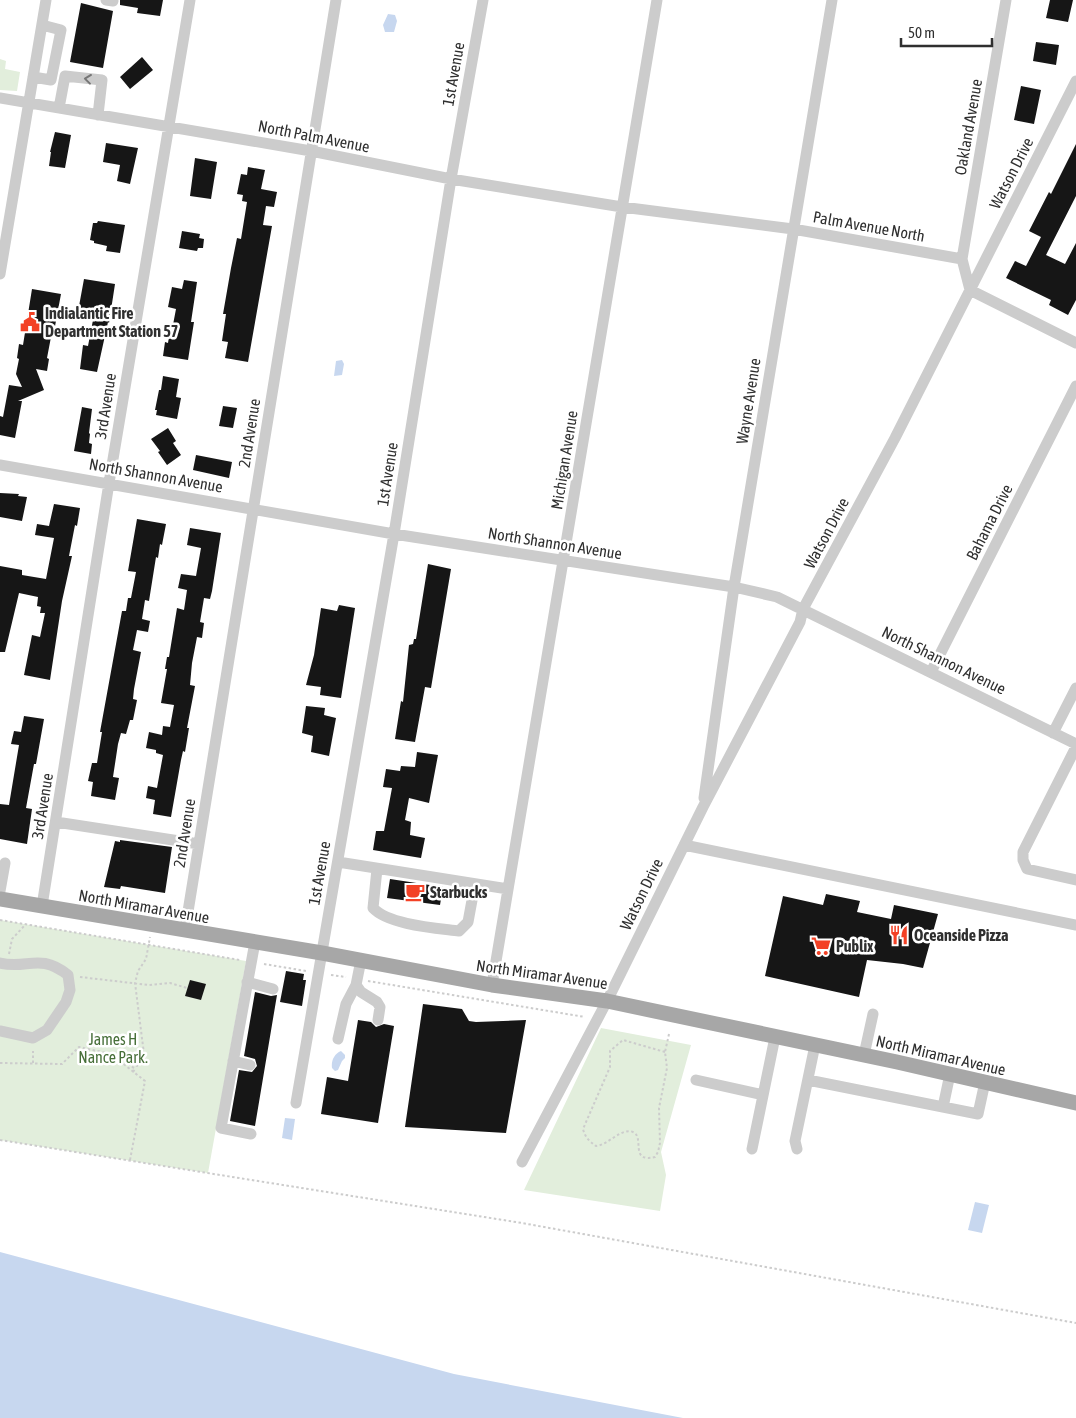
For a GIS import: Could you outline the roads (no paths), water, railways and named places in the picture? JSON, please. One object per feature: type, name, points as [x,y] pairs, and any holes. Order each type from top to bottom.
[{"type":"main road","name":"North Miramar Avenue","points":[[0,899],[322,953],[492,985],[606,1001],[864,1055],[1076,1103]]},
{"type":"street","points":[[0,274],[46,0]]},
{"type":"street","name":"3rd Avenue","points":[[42,906],[109,483],[190,0]]},
{"type":"street","name":"2nd Avenue","points":[[185,930],[336,0]]},
{"type":"street","name":"1st Avenue","points":[[296,1103],[394,534],[451,179],[483,0]]},
{"type":"street","name":"Michigan Avenue","points":[[492,985],[657,0]]},
{"type":"street","name":"Wayne Avenue","points":[[702,807],[734,586],[832,0]]},
{"type":"street","name":"Oakland Avenue","points":[[962,259],[1006,0]]},
{"type":"street","points":[[33,77],[52,80],[60,30],[42,25]]},
{"type":"street","points":[[59,108],[65,76],[102,80],[98,115]]},
{"type":"street","name":"Watson Drive","points":[[522,1162],[597,1019],[702,807],[796,630],[803,609],[896,438],[1076,81]]},
{"type":"street","name":"North Palm Avenue","points":[[0,98],[311,151],[451,179],[622,207]]},
{"type":"street","name":"Palm Avenue North","points":[[622,207],[794,229],[962,259]]},
{"type":"street","points":[[962,259],[970,290],[1076,343]]},
{"type":"street","name":"Bahama Drive","points":[[931,672],[1076,386]]},
{"type":"street","name":"North Shannon Avenue","points":[[0,465],[394,534],[734,586],[777,597],[1076,745]]},
{"type":"street","points":[[1054,733],[1076,688]]},
{"type":"street","points":[[1076,745],[1022,852],[1024,865],[1027,869],[1076,880]]},
{"type":"street","points":[[56,822],[199,844]]},
{"type":"street","points":[[684,845],[1076,925]]},
{"type":"street","points":[[338,862],[508,889]]},
{"type":"street","points":[[0,891],[7,863]]},
{"type":"street","points":[[377,869],[373,908],[378,914],[408,924],[460,932],[468,922],[475,884]]},
{"type":"street","points":[[252,1134],[221,1128],[255,942]]},
{"type":"street","points":[[338,1039],[346,1004],[356,982],[361,960]]},
{"type":"street","points":[[0,1031],[34,1038],[47,1030],[66,1002],[70,990],[68,975],[56,966],[37,962],[4,964]]},
{"type":"street","points":[[247,982],[273,989]]},
{"type":"street","points":[[356,982],[361,992],[377,1002],[380,1007],[378,1020]]},
{"type":"street","points":[[864,1055],[873,1014]]},
{"type":"street","points":[[752,1149],[775,1037]]},
{"type":"street","points":[[797,1149],[795,1141],[815,1045]]},
{"type":"street","points":[[233,1061],[250,1065]]},
{"type":"street","points":[[942,1107],[950,1074]]},
{"type":"street","points":[[696,1080],[763,1095]]},
{"type":"street","points":[[808,1080],[978,1114],[985,1082]]},
{"type":"water","points":[[388,14],[395,15],[397,21],[394,32],[385,32],[383,25]]},
{"type":"water","points":[[342,360],[344,364],[342,375],[334,376],[336,361]]},
{"type":"water","points":[[341,1051],[345,1058],[338,1070],[335,1071],[332,1068],[332,1063],[335,1056]]},
{"type":"water","points":[[285,1118],[295,1119],[292,1140],[282,1138]]},
{"type":"water","points":[[975,1202],[989,1205],[982,1233],[968,1230]]},
{"type":"water","points":[[0,1252],[454,1374],[683,1418],[0,1418]]},
{"type":"place","name":"Indialantic Fire Department Station 57","points":[[30,322]]},
{"type":"place","name":"Starbucks","points":[[415,892]]},
{"type":"place","name":"Oceanside Pizza","points":[[899,935]]},
{"type":"place","name":"Publix","points":[[821,946]]},
{"type":"park label","name":"James H Nance Park.","points":[[113,1048]]}]
